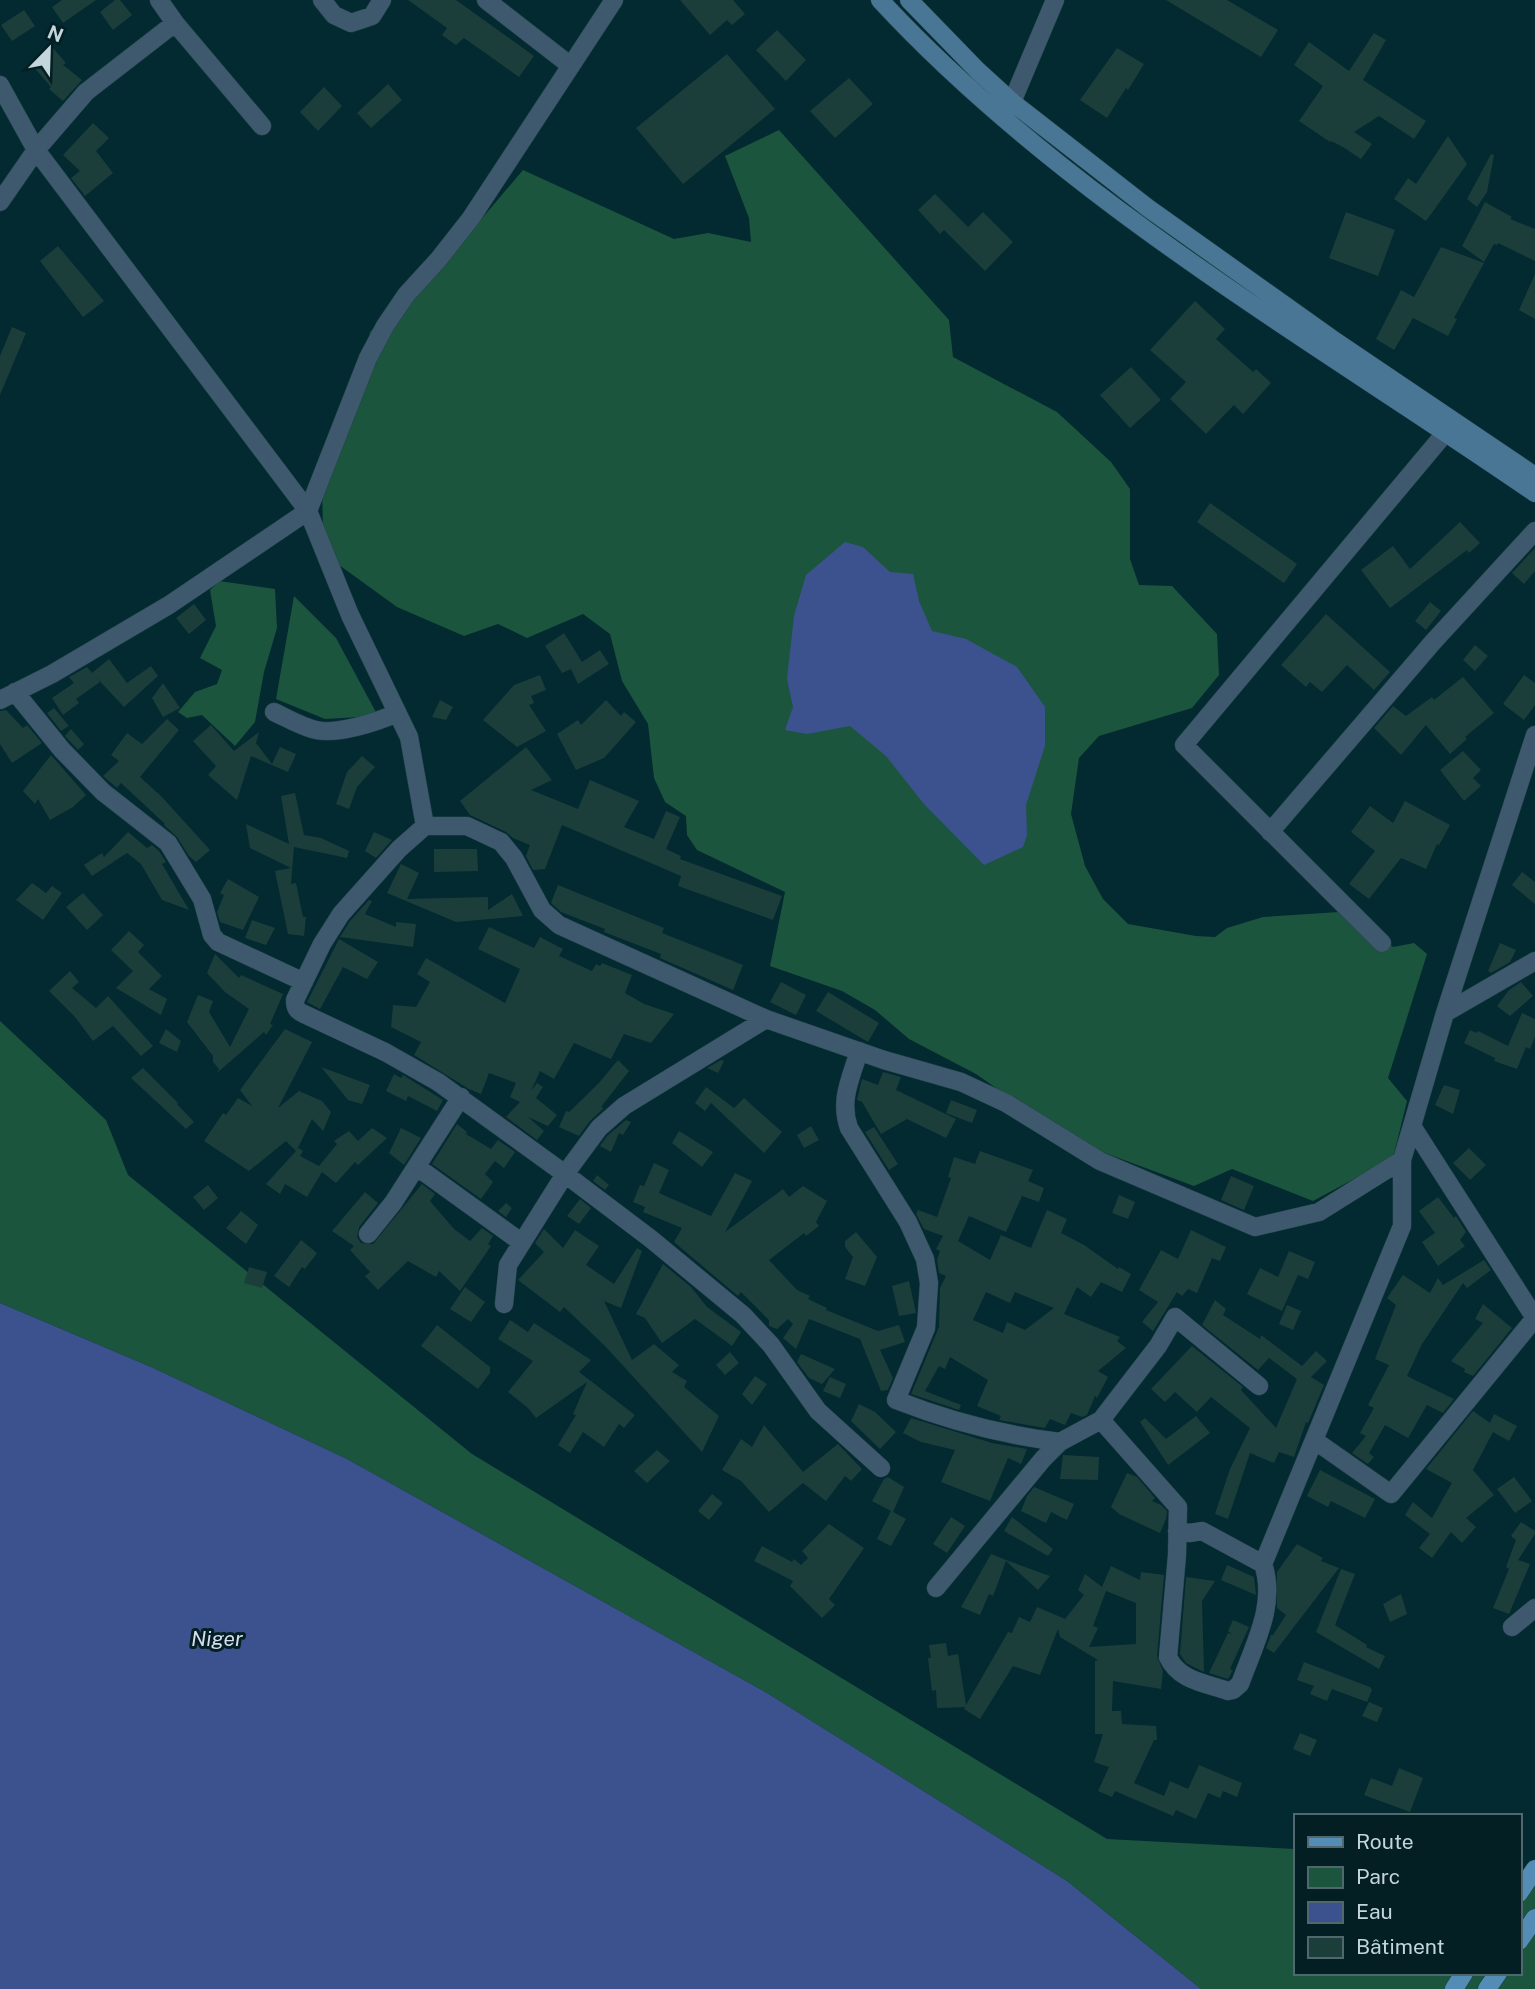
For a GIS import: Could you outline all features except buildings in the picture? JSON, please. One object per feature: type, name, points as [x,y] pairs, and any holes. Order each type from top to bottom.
[{"type":"main road","points":[[880,0],[1007,109],[1335,341],[1411,400],[1446,432],[1535,493]]},
{"type":"main road","points":[[909,0],[978,71],[1007,109]]},
{"type":"main road","points":[[1411,400],[1535,476]]},
{"type":"main road","points":[[1521,1890],[1535,1870]]},
{"type":"main road","points":[[1521,1938],[1535,1918]]},
{"type":"street","points":[[159,0],[175,23],[262,126]]},
{"type":"street","points":[[322,0],[334,15],[351,23],[372,16],[382,0]]},
{"type":"street","points":[[486,0],[571,66]]},
{"type":"street","points":[[304,982],[218,942],[212,935],[202,899],[168,843],[103,792],[8,696],[52,674],[169,605],[308,511],[368,358],[385,326],[406,295],[471,218],[614,0]]},
{"type":"street","points":[[1007,109],[1055,0]]},
{"type":"street","points":[[0,202],[36,150],[86,92],[175,23]]},
{"type":"street","points":[[0,85],[36,150],[308,511],[350,615],[410,737],[425,826]]},
{"type":"street","points":[[1382,943],[1184,745],[1446,432]]},
{"type":"street","points":[[1270,832],[1433,642],[1535,531]]},
{"type":"street","points":[[274,712],[317,731],[363,726],[397,713]]},
{"type":"street","points":[[1101,1420],[1178,1507],[1168,1657],[1176,1670],[1184,1676],[1228,1691],[1233,1690],[1240,1684],[1268,1602],[1268,1579],[1263,1564],[1402,1226],[1402,1160],[1445,1013],[1535,735]]},
{"type":"street","points":[[881,1468],[818,1411],[771,1345],[743,1315],[651,1239],[461,1097],[385,1052],[298,1011],[295,1000],[322,944],[341,914],[399,849],[425,826],[467,826],[501,842],[514,858],[542,909],[559,925],[766,1019],[961,1082],[986,1093],[1100,1161],[1255,1227],[1319,1212],[1402,1160]]},
{"type":"street","points":[[1445,1013],[1535,961]]},
{"type":"street","points":[[504,1304],[508,1265],[565,1174],[599,1128],[624,1106],[766,1019]]},
{"type":"street","points":[[859,1051],[844,1101],[844,1114],[849,1128],[908,1222],[925,1259],[929,1283],[926,1328],[896,1401],[936,1416],[1017,1437],[1060,1442]]},
{"type":"street","points":[[368,1234],[393,1203],[461,1097]]},
{"type":"street","points":[[1314,1440],[1391,1494],[1535,1318],[1412,1126]]},
{"type":"street","points":[[417,1167],[521,1242]]},
{"type":"street","points":[[936,1588],[1027,1477],[1060,1442],[1101,1420],[1158,1346],[1175,1317],[1259,1386]]},
{"type":"street","points":[[1177,1531],[1202,1531],[1263,1564]]},
{"type":"street","points":[[1512,1627],[1535,1608]]},
{"type":"green space","points":[[779,130],[949,320],[953,357],[1057,412],[1111,462],[1130,489],[1130,559],[1139,585],[1172,586],[1217,634],[1219,675],[1192,708],[1099,736],[1079,758],[1071,814],[1085,866],[1103,899],[1128,924],[1215,937],[1227,928],[1263,917],[1354,911],[1393,947],[1414,943],[1427,954],[1388,1078],[1407,1101],[1393,1158],[1313,1201],[1232,1169],[1194,1186],[1070,1140],[976,1074],[909,1039],[875,1010],[842,991],[770,966],[785,892],[697,850],[687,835],[686,816],[665,802],[654,778],[648,724],[622,681],[610,634],[583,614],[527,638],[498,624],[464,636],[397,607],[339,565],[323,529],[322,488],[356,411],[370,332],[403,296],[466,237],[523,170],[674,239],[708,233],[751,242],[749,218],[725,156]]},
{"type":"green space","points":[[219,581],[275,589],[277,628],[264,672],[255,722],[235,746],[202,715],[187,718],[178,712],[195,692],[217,684],[222,670],[200,658],[216,626],[210,590]]},
{"type":"green space","points":[[294,596],[336,638],[378,716],[325,719],[276,699]]},
{"type":"green space","points":[[0,1021],[106,1120],[128,1175],[472,1454],[1107,1839],[1294,1849],[1294,1975],[1521,1975],[1521,1876],[1535,1870],[1535,1989],[1201,1989],[1067,1881],[767,1693],[347,1459],[151,1367],[0,1303]]},
{"type":"water","points":[[845,542],[863,547],[890,572],[913,574],[919,601],[932,631],[966,639],[1017,667],[1045,707],[1045,746],[1026,805],[1027,835],[1023,847],[984,865],[924,804],[886,756],[850,726],[807,734],[785,730],[793,707],[787,679],[794,616],[806,575]]},
{"type":"water","name":"Niger","points":[[0,1303],[151,1367],[347,1459],[767,1693],[1067,1881],[1201,1989],[0,1989]]}]
